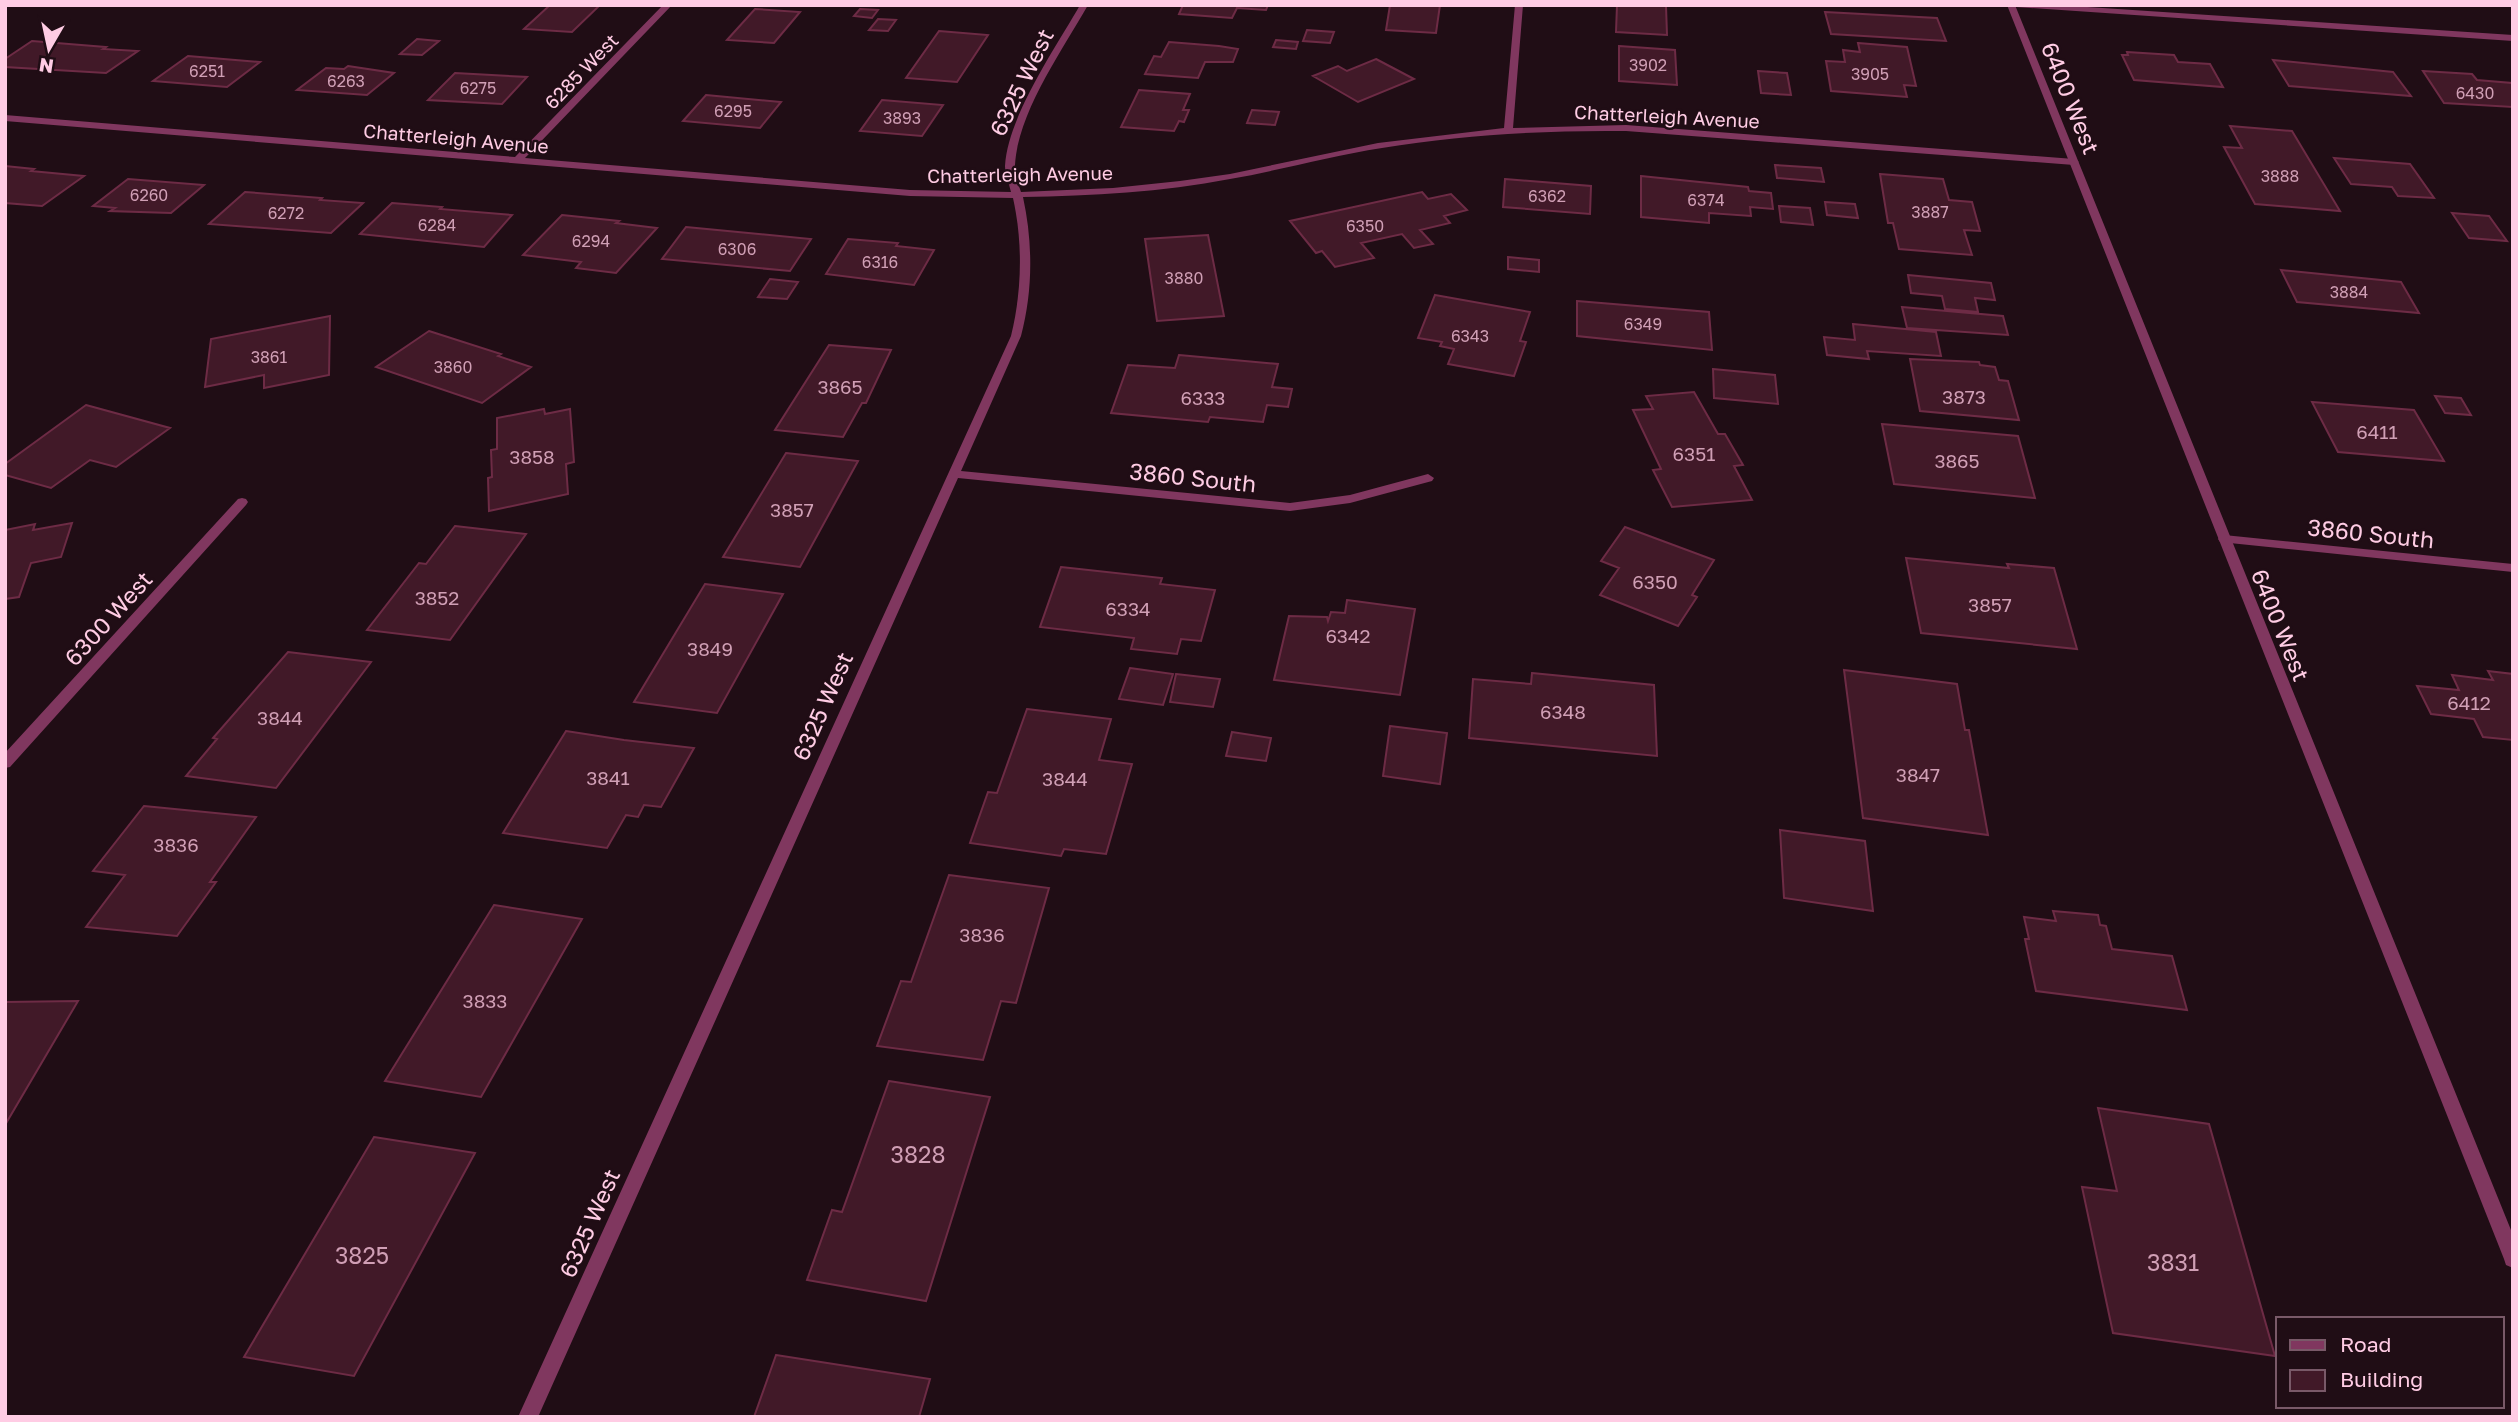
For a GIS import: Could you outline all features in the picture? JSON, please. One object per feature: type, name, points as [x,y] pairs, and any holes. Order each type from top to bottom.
[{"type":"street","name":"6285 West","points":[[518,160],[668,5]]},
{"type":"street","name":"6325 West","points":[[528,1417],[1009,353],[1021,320],[1026,281],[1018,195],[1010,169],[1015,138],[1084,5]]},
{"type":"street","points":[[1508,132],[1519,5]]},
{"type":"street","points":[[2013,5],[2513,38]]},
{"type":"street","name":"6400 West","points":[[2013,5],[2513,1259]]},
{"type":"street","name":"Chatterleigh Avenue","points":[[5,118],[910,193],[1103,193],[1183,184],[1376,147],[1508,132],[1626,128],[2074,162]]},
{"type":"street","name":"3860 South","points":[[952,474],[1290,507],[1350,499],[1428,478]]},
{"type":"street","name":"6300 West","points":[[5,763],[242,502]]},
{"type":"street","name":"3860 South","points":[[2224,539],[2513,568]]},
{"type":"building","points":[[550,5],[600,5],[572,32],[524,29]]},
{"type":"building","points":[[1183,5],[1268,5],[1266,10],[1237,8],[1232,18],[1179,14]]},
{"type":"building","points":[[1390,5],[1440,5],[1436,33],[1386,30]]},
{"type":"building","points":[[1617,5],[1666,6],[1667,35],[1616,32]]},
{"type":"building","points":[[755,9],[800,12],[774,43],[727,40]]},
{"type":"building","points":[[860,9],[878,10],[872,18],[854,16]]},
{"type":"building","points":[[1825,12],[1937,18],[1946,41],[1831,34]]},
{"type":"building","points":[[878,19],[896,20],[888,31],[869,30]]},
{"type":"building","points":[[1307,30],[1334,32],[1330,43],[1303,41]]},
{"type":"building","points":[[939,31],[988,35],[957,82],[906,78]]},
{"type":"building","points":[[417,39],[439,41],[422,55],[400,54]]},
{"type":"building","points":[[1276,40],[1298,42],[1296,49],[1273,47]]},
{"type":"building","points":[[32,41],[138,51],[106,73],[5,67],[5,59]]},
{"type":"building","points":[[1169,42],[1238,49],[1233,62],[1205,62],[1198,78],[1145,74],[1154,56],[1161,57]]},
{"type":"building","points":[[1858,43],[1907,47],[1916,86],[1904,85],[1907,97],[1831,91],[1826,61],[1845,62],[1843,50],[1860,52]]},
{"type":"building","points":[[1619,46],[1675,50],[1677,85],[1619,81]]},
{"type":"building","points":[[2127,52],[2174,55],[2178,62],[2210,64],[2223,87],[2134,80],[2122,55],[2128,55]]},
{"type":"building","points":[[188,56],[260,62],[227,87],[153,81]]},
{"type":"building","points":[[1376,59],[1414,79],[1358,102],[1313,76],[1338,66],[1347,71]]},
{"type":"building","points":[[2273,60],[2393,72],[2411,96],[2289,86]]},
{"type":"building","points":[[348,66],[394,73],[367,95],[297,90],[326,68],[344,69]]},
{"type":"building","points":[[1758,71],[1787,73],[1791,95],[1761,93]]},
{"type":"building","points":[[2423,71],[2472,74],[2477,80],[2512,83],[2513,107],[2444,103]]},
{"type":"building","points":[[455,73],[527,77],[502,104],[428,100]]},
{"type":"building","points":[[1139,90],[1190,94],[1183,110],[1189,110],[1184,122],[1179,121],[1174,131],[1121,127]]},
{"type":"building","points":[[706,95],[781,102],[760,128],[683,121]]},
{"type":"building","points":[[882,100],[943,105],[922,136],[860,131]]},
{"type":"building","points":[[1252,110],[1279,112],[1275,125],[1247,123]]},
{"type":"building","points":[[2230,126],[2292,131],[2340,211],[2255,204],[2224,147],[2242,148]]},
{"type":"building","points":[[2334,158],[2410,164],[2434,198],[2398,196],[2392,187],[2351,184]]},
{"type":"building","points":[[1775,165],[1821,168],[1824,182],[1777,178]]},
{"type":"building","points":[[5,166],[84,176],[42,206],[5,203]]},
{"type":"building","points":[[1880,174],[1943,179],[1949,200],[1972,202],[1980,231],[1964,230],[1972,255],[1899,249],[1893,223],[1888,223]]},
{"type":"building","points":[[1641,176],[1748,187],[1749,191],[1771,193],[1773,209],[1750,207],[1751,216],[1709,213],[1709,223],[1641,217]]},
{"type":"building","points":[[128,179],[204,185],[171,213],[110,211],[115,208],[93,206]]},
{"type":"building","points":[[1505,179],[1591,186],[1590,214],[1503,207]]},
{"type":"building","points":[[245,192],[363,203],[331,233],[209,224]]},
{"type":"building","points":[[1422,192],[1428,199],[1451,194],[1467,210],[1444,216],[1450,223],[1420,230],[1433,244],[1414,248],[1402,234],[1361,243],[1374,258],[1335,267],[1322,251],[1316,253],[1290,221]]},
{"type":"building","points":[[1825,202],[1855,204],[1858,218],[1827,215]]},
{"type":"building","points":[[392,203],[512,215],[484,247],[360,234]]},
{"type":"building","points":[[1779,206],[1810,208],[1813,225],[1781,222]]},
{"type":"building","points":[[2452,213],[2489,216],[2507,241],[2469,238]]},
{"type":"building","points":[[562,215],[657,228],[616,273],[576,268],[581,262],[523,255]]},
{"type":"building","points":[[686,227],[811,239],[790,271],[662,259]]},
{"type":"building","points":[[1208,235],[1224,316],[1157,321],[1145,239]]},
{"type":"building","points":[[848,239],[898,243],[896,246],[934,250],[914,285],[826,274]]},
{"type":"building","points":[[1508,257],[1539,260],[1539,272],[1508,269]]},
{"type":"building","points":[[2281,270],[2401,282],[2419,313],[2297,302]]},
{"type":"building","points":[[1908,275],[1991,283],[1995,300],[1975,298],[1978,312],[1945,309],[1942,296],[1911,293]]},
{"type":"building","points":[[770,279],[798,282],[787,299],[758,297]]},
{"type":"building","points":[[1435,295],[1530,312],[1520,341],[1526,342],[1514,376],[1448,364],[1454,349],[1440,346],[1442,342],[1418,338]]},
{"type":"building","points":[[1577,301],[1709,312],[1712,350],[1577,336]]},
{"type":"building","points":[[1902,307],[2003,316],[2008,335],[1907,328]]},
{"type":"building","points":[[330,316],[329,375],[264,388],[264,375],[205,387],[211,339]]},
{"type":"building","points":[[1853,324],[1936,332],[1941,356],[1867,351],[1869,359],[1827,355],[1824,337],[1855,340]]},
{"type":"building","points":[[429,331],[501,354],[498,356],[531,367],[482,403],[376,367]]},
{"type":"building","points":[[829,345],[891,350],[866,403],[862,403],[843,437],[775,430]]},
{"type":"building","points":[[1179,355],[1278,364],[1272,387],[1292,389],[1288,407],[1267,405],[1263,422],[1210,417],[1208,422],[1111,413],[1128,365],[1175,368]]},
{"type":"building","points":[[1910,359],[1979,362],[1980,365],[1995,367],[1999,380],[2008,381],[2019,420],[1920,411]]},
{"type":"building","points":[[1713,369],[1775,375],[1778,404],[1714,398]]},
{"type":"building","points":[[1694,392],[1718,434],[1725,434],[1743,465],[1734,466],[1752,500],[1672,507],[1653,470],[1661,469],[1633,410],[1653,409],[1646,396]]},
{"type":"building","points":[[2435,396],[2461,398],[2471,415],[2445,413]]},
{"type":"building","points":[[2312,402],[2414,410],[2444,461],[2338,452]]},
{"type":"building","points":[[86,405],[170,428],[116,467],[90,460],[51,488],[5,475],[5,464]]},
{"type":"building","points":[[544,409],[545,414],[570,409],[574,462],[566,464],[568,494],[489,511],[488,478],[492,477],[491,450],[497,449],[497,418]]},
{"type":"building","points":[[1882,424],[2018,436],[2035,498],[1894,484]]},
{"type":"building","points":[[786,453],[858,461],[800,567],[723,557]]},
{"type":"building","points":[[72,523],[61,557],[31,563],[19,597],[5,599],[5,530],[35,524],[33,530]]},
{"type":"building","points":[[455,526],[526,534],[450,640],[367,630],[419,563],[426,564]]},
{"type":"building","points":[[1625,527],[1714,560],[1692,595],[1697,597],[1678,626],[1600,595],[1619,568],[1601,561]]},
{"type":"building","points":[[1906,558],[2009,568],[2007,564],[2054,568],[2077,649],[1921,633]]},
{"type":"building","points":[[1061,567],[1162,578],[1160,584],[1215,590],[1201,641],[1181,639],[1177,654],[1131,649],[1134,638],[1040,627]]},
{"type":"building","points":[[705,584],[783,594],[717,713],[634,702]]},
{"type":"building","points":[[1347,600],[1415,609],[1400,695],[1274,680],[1289,616],[1327,617],[1328,621],[1331,612],[1345,613]]},
{"type":"building","points":[[288,652],[371,662],[276,788],[186,776],[217,739],[213,738]]},
{"type":"building","points":[[1130,668],[1173,674],[1163,705],[1119,699]]},
{"type":"building","points":[[1844,670],[1957,684],[1965,730],[1969,730],[1988,835],[1863,818]]},
{"type":"building","points":[[2488,671],[2513,674],[2513,740],[2483,737],[2474,719],[2431,714],[2417,686],[2459,690],[2452,675],[2493,680]]},
{"type":"building","points":[[1532,673],[1654,685],[1657,756],[1469,738],[1473,679],[1531,684]]},
{"type":"building","points":[[1176,674],[1220,679],[1213,707],[1170,702]]},
{"type":"building","points":[[1027,709],[1111,719],[1099,760],[1132,764],[1106,854],[1064,849],[1061,856],[970,843],[988,792],[997,793]]},
{"type":"building","points":[[1390,726],[1447,733],[1440,784],[1383,776]]},
{"type":"building","points":[[566,731],[694,748],[661,807],[644,805],[638,817],[626,815],[607,848],[503,833]]},
{"type":"building","points":[[1232,732],[1271,738],[1266,761],[1226,756]]},
{"type":"building","points":[[144,806],[256,817],[210,882],[216,882],[177,936],[86,927],[125,875],[93,871]]},
{"type":"building","points":[[1780,830],[1865,841],[1873,911],[1784,898]]},
{"type":"building","points":[[949,875],[1049,888],[1016,1003],[1001,1001],[983,1060],[877,1046],[901,981],[911,982]]},
{"type":"building","points":[[494,905],[582,919],[481,1097],[385,1081]]},
{"type":"building","points":[[2053,911],[2098,915],[2100,925],[2106,926],[2112,949],[2172,956],[2187,1010],[2036,991],[2025,939],[2029,939],[2024,917],[2056,921]]},
{"type":"building","points":[[78,1001],[5,1125],[5,1002]]},
{"type":"building","points":[[889,1081],[990,1097],[926,1301],[807,1280],[832,1210],[842,1212]]},
{"type":"building","points":[[2098,1108],[2209,1124],[2275,1356],[2113,1333],[2082,1187],[2117,1191]]},
{"type":"building","points":[[374,1137],[475,1153],[354,1376],[244,1357]]},
{"type":"building","points":[[776,1355],[930,1379],[919,1417],[754,1417]]}]
